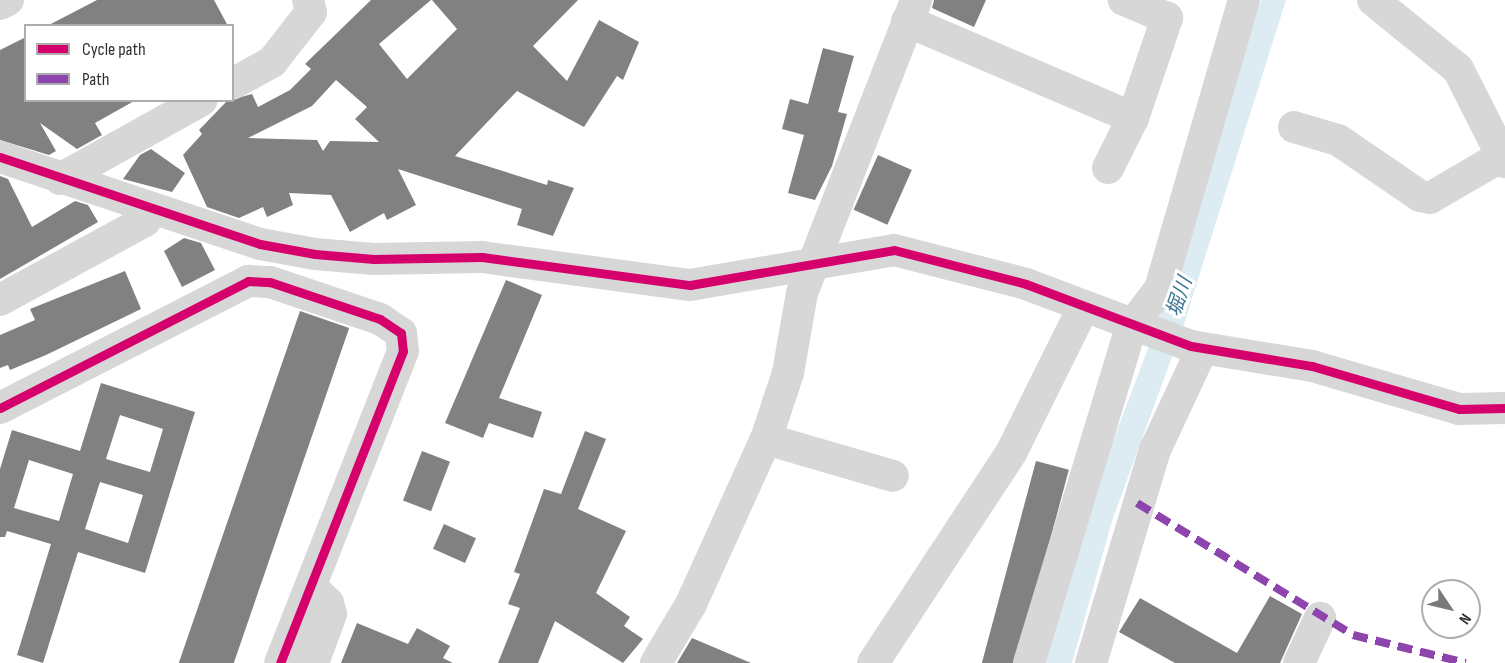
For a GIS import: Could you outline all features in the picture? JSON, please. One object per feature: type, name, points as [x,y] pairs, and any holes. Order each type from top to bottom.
[{"type":"street","points":[[0,4],[8,0]]},
{"type":"street","points":[[234,83],[272,62],[310,12],[308,0]]},
{"type":"street","points":[[1108,168],[1133,118],[1167,18],[1124,0]]},
{"type":"street","points":[[1029,663],[1134,328],[1160,289],[1244,0]]},
{"type":"street","points":[[1294,127],[1338,140],[1430,198],[1503,159],[1458,69],[1373,0]]},
{"type":"street","points":[[656,663],[691,604],[766,439],[788,373],[802,293],[911,10],[1133,118]]},
{"type":"street","points":[[60,179],[198,102]]},
{"type":"street","points":[[0,157],[60,179],[260,244],[315,255],[374,259],[482,256],[690,285],[894,250],[1026,284],[1134,328],[1196,348],[1312,366],[1459,409],[1505,408]]},
{"type":"street","points":[[0,300],[145,221],[152,209]]},
{"type":"street","points":[[0,408],[248,281],[270,282],[380,319],[401,333],[403,351],[280,663]]},
{"type":"street","points":[[873,663],[1012,451],[1083,308]]},
{"type":"street","points":[[1091,663],[1155,450],[1196,348]]},
{"type":"street","points":[[766,439],[893,476]]},
{"type":"street","points":[[310,587],[328,603],[331,614],[313,663]]},
{"type":"street","points":[[1299,663],[1320,618]]},
{"type":"water","name":"堀川","points":[[1261,0],[1286,0],[1184,324],[1112,521],[1072,663],[1045,663],[1098,480],[1162,312]]},
{"type":"building","points":[[97,0],[214,0],[227,24],[51,24]]},
{"type":"building","points":[[371,0],[431,0],[379,44],[407,79],[457,29],[432,0],[578,0],[533,46],[567,81],[599,20],[639,42],[623,80],[617,76],[584,127],[517,91],[455,156],[547,185],[548,180],[574,188],[553,236],[517,225],[522,209],[398,169],[416,205],[387,220],[384,213],[350,232],[331,195],[289,193],[293,205],[267,217],[263,207],[239,218],[207,207],[183,155],[202,134],[199,130],[226,102],[234,102],[234,99],[252,94],[258,107],[290,90],[311,69],[305,64]],"holes":[[[336,80],[367,107],[355,119],[379,142],[330,141],[323,151],[317,140],[248,138],[312,106]]]},
{"type":"building","points":[[934,0],[986,0],[974,27],[932,8]]},
{"type":"building","points":[[24,38],[24,102],[132,102],[95,123],[102,135],[77,149],[40,123],[56,151],[49,155],[0,140],[0,50]]},
{"type":"building","points":[[823,48],[854,56],[838,112],[847,114],[832,166],[815,200],[788,193],[804,135],[782,129],[790,99],[808,104]]},
{"type":"building","points":[[151,149],[185,173],[172,192],[123,179],[140,155]]},
{"type":"building","points":[[878,155],[912,170],[887,225],[854,210]]},
{"type":"building","points":[[0,176],[8,179],[32,227],[75,201],[88,205],[98,222],[0,279]]},
{"type":"building","points":[[184,238],[201,243],[215,270],[182,287],[164,251]]},
{"type":"building","points":[[125,271],[141,309],[46,355],[10,370],[8,365],[0,368],[0,335],[35,320],[30,309]]},
{"type":"building","points":[[506,280],[542,295],[499,398],[542,412],[533,438],[489,423],[483,438],[445,423]]},
{"type":"building","points":[[300,311],[349,328],[234,663],[179,663]]},
{"type":"building","points":[[101,383],[195,412],[145,573],[78,552],[43,663],[17,655],[51,544],[7,531],[5,537],[0,537],[0,469],[12,430],[80,451]],"holes":[[[120,415],[163,429],[150,472],[106,459]],[[29,460],[73,474],[59,521],[14,508]],[[100,482],[143,495],[128,543],[85,529]]]},
{"type":"building","points":[[585,431],[606,439],[578,509],[626,531],[596,593],[630,617],[624,626],[643,639],[623,663],[555,621],[538,663],[498,663],[520,608],[508,604],[520,574],[514,572],[544,489],[561,494]]},
{"type":"building","points":[[422,451],[450,462],[431,511],[403,500]]},
{"type":"building","points":[[1036,461],[1069,470],[1017,663],[982,663]]},
{"type":"building","points":[[444,524],[476,538],[465,563],[433,549]]},
{"type":"building","points":[[1270,596],[1302,614],[1280,663],[1175,663],[1119,632],[1140,598],[1237,653]]},
{"type":"building","points":[[357,623],[408,644],[417,628],[450,646],[443,658],[453,663],[341,663]]},
{"type":"building","points":[[692,638],[751,663],[677,663]]},
{"type":"marked path","points":[[1137,503],[1353,635],[1466,663]]},
{"type":"cycle path","points":[[0,157],[260,244],[315,254],[374,259],[482,257],[690,285],[894,250],[1026,284],[1191,346],[1312,366],[1459,409],[1505,408]]},
{"type":"cycle path","points":[[0,408],[248,281],[270,282],[380,319],[401,333],[403,351],[280,663]]}]
